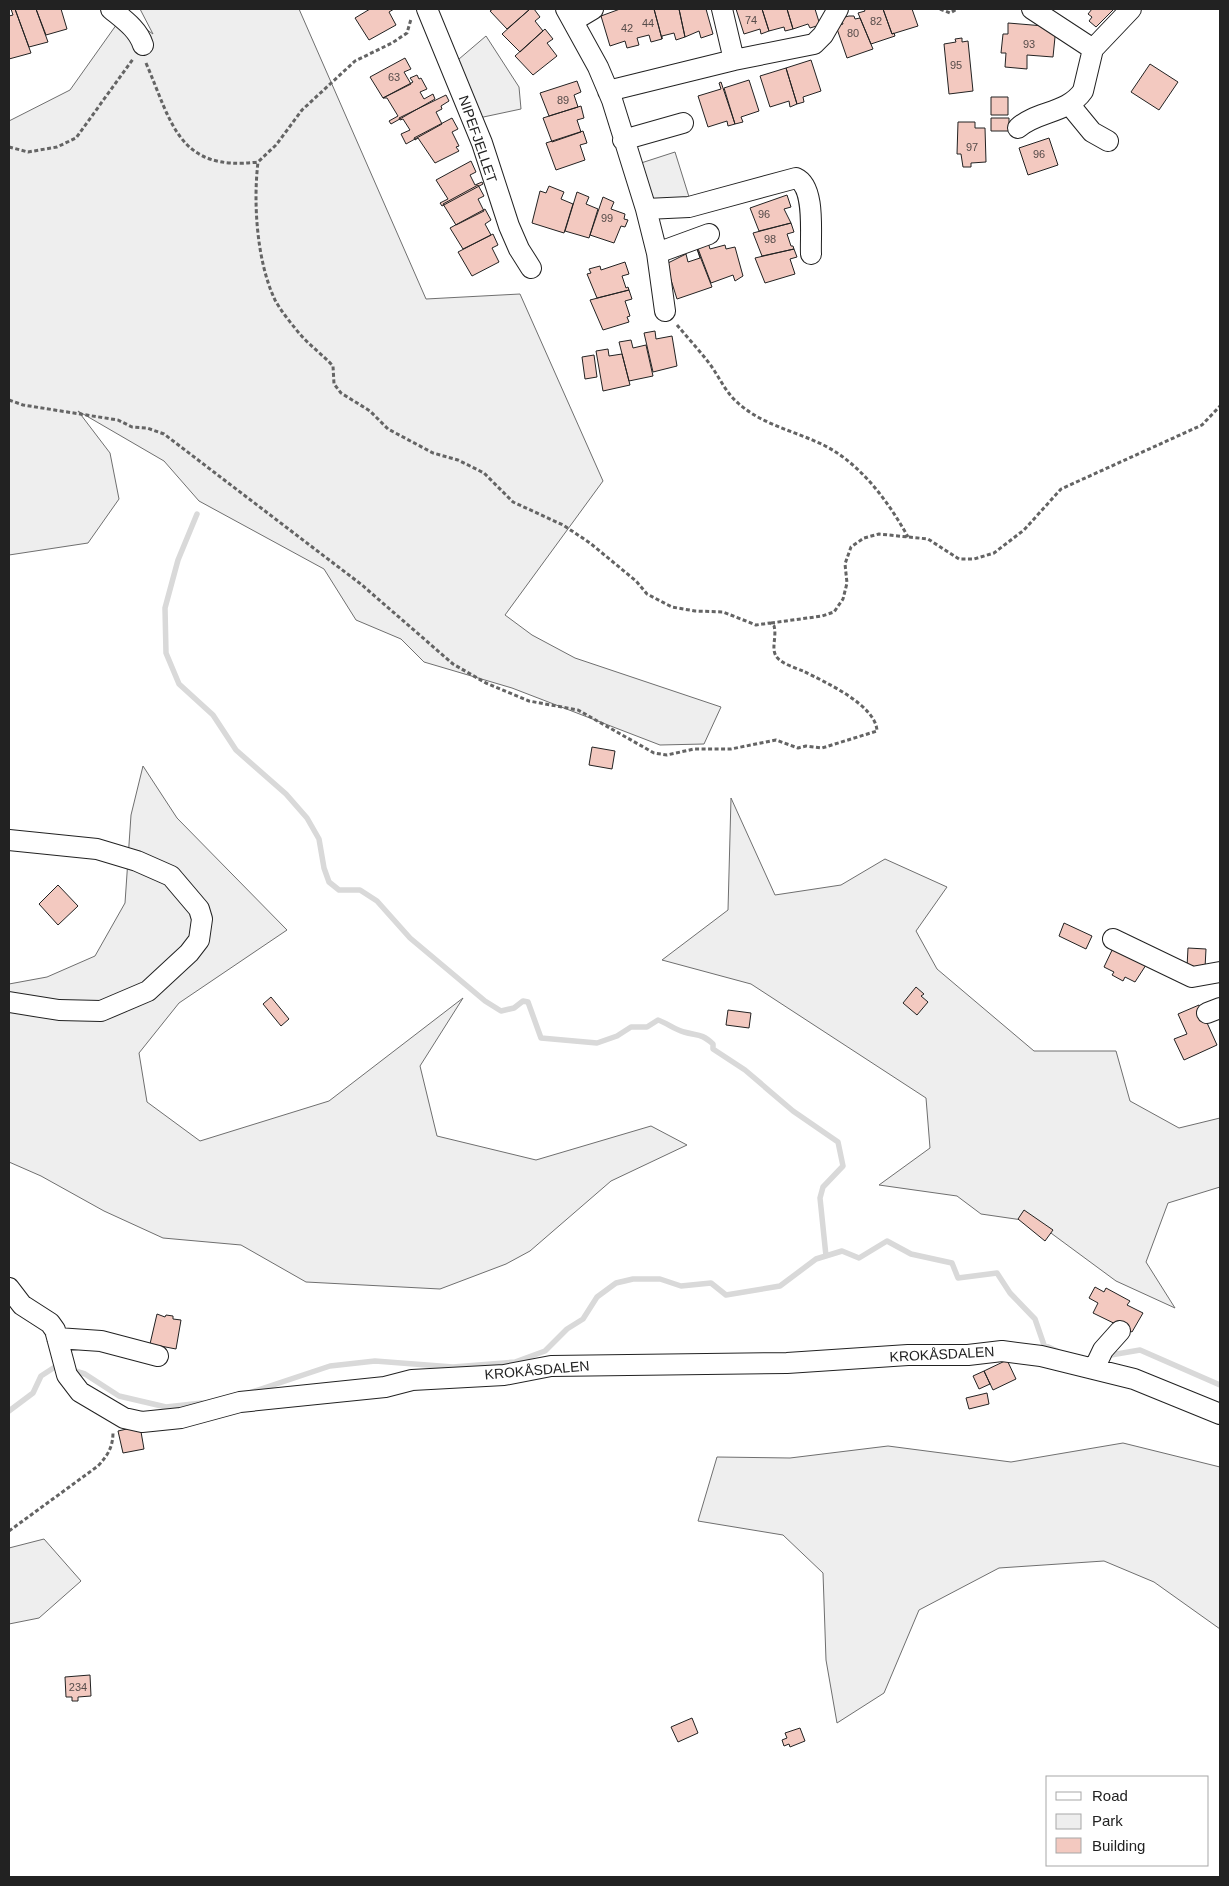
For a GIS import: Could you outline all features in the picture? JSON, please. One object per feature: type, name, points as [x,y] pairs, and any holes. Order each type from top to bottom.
[{"type":"street","points":[[111,9],[131,26],[141,38],[143,44]]},
{"type":"street","points":[[593,9],[569,15],[608,91],[624,140],[646,209],[657,253],[665,311]]},
{"type":"street","points":[[722,9],[734,60]]},
{"type":"street","points":[[608,91],[734,60],[814,44],[823,35],[838,9]]},
{"type":"street","points":[[1032,9],[1093,49]]},
{"type":"street","points":[[1018,128],[1023,123],[1069,104],[1082,91],[1093,49],[1131,9]]},
{"type":"street","name":"NIPEFJELLET","points":[[422,11],[482,143],[508,226],[531,268]]},
{"type":"street","points":[[1069,104],[1092,132],[1108,141]]},
{"type":"street","points":[[624,140],[683,124]]},
{"type":"street","points":[[646,209],[689,207],[796,178],[801,180],[809,193],[810,254]]},
{"type":"street","points":[[657,253],[709,234]]},
{"type":"street","points":[[9,840],[97,849],[137,861],[171,876],[199,908],[202,919],[199,940],[189,953],[148,991],[140,995],[101,1011],[59,1010],[9,1002]]},
{"type":"street","points":[[1112,939],[1192,977],[1220,972]]},
{"type":"street","points":[[9,1288],[22,1305],[50,1324],[57,1338],[62,1362],[71,1382],[80,1392],[124,1418]]},
{"type":"street","points":[[1094,1369],[1104,1350],[1120,1331]]},
{"type":"street","points":[[57,1338],[101,1341],[158,1356]]},
{"type":"street","name":"KROKÅSDALEN","points":[[124,1418],[142,1422],[181,1418],[240,1402],[385,1387],[412,1380],[504,1375],[551,1366],[787,1363],[908,1355],[968,1355],[1002,1351],[1041,1356],[1134,1379],[1220,1414]]},
{"type":"path","points":[[940,9],[950,13],[957,9]]},
{"type":"path","points":[[422,11],[412,19],[407,33],[355,61],[302,110],[276,145],[258,162],[255,184],[258,227],[263,260],[275,300],[296,330],[333,366],[334,384],[342,393],[370,411],[388,429],[426,450],[458,460],[484,473],[513,502],[563,525],[590,543],[636,580],[646,594],[672,607],[695,611],[723,612],[756,625],[822,616],[834,612],[843,599],[848,583],[845,564],[851,547],[864,538],[879,534],[928,540],[959,559],[974,559],[994,552],[1024,530],[1061,489],[1202,425],[1220,406]]},
{"type":"path","points":[[9,147],[28,152],[56,147],[76,138],[143,44]]},
{"type":"path","points":[[143,44],[144,60],[179,138],[202,158],[224,164],[258,162]]},
{"type":"path","points":[[665,311],[709,363],[725,390],[738,404],[762,420],[819,443],[857,467],[900,523],[908,537]]},
{"type":"path","points":[[9,400],[23,405],[118,420],[132,427],[146,428],[164,434],[362,585],[453,664],[486,683],[529,701],[578,710],[654,753],[667,754],[694,749],[731,749],[776,740],[793,747],[822,748],[877,731],[877,722],[864,706],[819,679],[777,659],[774,650],[776,635],[774,626],[770,623]]},
{"type":"path","points":[[9,1531],[98,1466],[108,1454],[113,1443],[113,1428],[124,1418]]},
{"type":"green space","points":[[140,9],[299,9],[426,299],[520,294],[603,481],[505,615],[532,635],[575,658],[721,707],[704,744],[660,745],[512,688],[424,662],[401,639],[356,620],[324,569],[199,501],[164,461],[78,411],[110,453],[119,499],[88,543],[9,555],[9,121],[70,90],[124,14],[153,34]]},
{"type":"green space","points":[[486,36],[519,87],[521,109],[474,119],[452,65]]},
{"type":"green space","points":[[675,152],[690,200],[673,204],[648,197],[638,164]]},
{"type":"green space","points":[[143,766],[177,818],[287,930],[179,1003],[139,1053],[147,1102],[200,1141],[329,1101],[463,998],[420,1066],[437,1136],[536,1160],[651,1126],[687,1145],[611,1181],[530,1251],[506,1264],[440,1289],[306,1282],[241,1245],[163,1238],[104,1211],[41,1176],[9,1162],[9,984],[47,977],[95,956],[125,903],[131,815]]},
{"type":"green space","points":[[731,798],[775,895],[841,885],[885,859],[947,887],[916,931],[937,969],[1034,1051],[1116,1051],[1130,1101],[1179,1128],[1220,1118],[1220,1187],[1168,1203],[1146,1262],[1175,1308],[1116,1281],[1036,1222],[981,1214],[957,1196],[879,1185],[930,1148],[926,1098],[751,984],[662,960],[728,910]]},
{"type":"green space","points":[[1123,1443],[1220,1467],[1220,1629],[1154,1582],[1104,1561],[999,1568],[919,1610],[884,1693],[837,1723],[826,1660],[823,1573],[783,1535],[698,1521],[717,1457],[790,1458],[888,1446],[1011,1462]]},
{"type":"green space","points":[[44,1539],[81,1581],[39,1618],[9,1624],[9,1548]]},
{"type":"building","points":[[11,9],[15,9],[31,53],[9,59],[9,16],[13,15]]},
{"type":"building","points":[[15,9],[36,9],[48,42],[29,47]]},
{"type":"building","points":[[36,9],[61,9],[67,29],[46,35]]},
{"type":"building","points":[[370,9],[394,9],[389,12],[396,25],[369,40],[355,18]]},
{"type":"building","points":[[493,9],[530,9],[507,29],[490,11]]},
{"type":"building","points":[[530,9],[534,9],[540,17],[535,21],[543,31],[520,52],[502,34]]},
{"type":"building","points":[[620,9],[654,9],[662,39],[651,42],[649,35],[637,38],[639,45],[627,48],[625,41],[610,46],[601,16]]},
{"type":"building","points":[[654,9],[679,9],[685,37],[676,40],[674,33],[662,36],[662,39]]},
{"type":"building","points":[[679,9],[706,9],[713,34],[701,38],[699,31],[685,37]]},
{"type":"building","points":[[736,9],[762,9],[769,31],[761,34],[760,29],[744,34]]},
{"type":"building","points":[[762,9],[787,9],[793,29],[785,31],[784,27],[769,31]]},
{"type":"building","points":[[787,9],[815,9],[820,25],[810,28],[808,24],[793,29]]},
{"type":"building","points":[[864,9],[883,9],[892,34],[894,33],[895,36],[871,44],[858,13],[865,11]]},
{"type":"building","points":[[883,9],[912,9],[918,26],[892,34]]},
{"type":"building","points":[[1092,9],[1114,9],[1096,27],[1089,21],[1092,17],[1088,14]]},
{"type":"building","points":[[854,16],[855,19],[860,18],[873,49],[847,58],[836,26],[843,24],[841,18]]},
{"type":"building","points":[[1008,23],[1056,27],[1053,57],[1027,55],[1027,69],[1005,67],[1006,53],[1001,53],[1003,34],[1008,34]]},
{"type":"building","points":[[545,29],[553,39],[547,43],[557,56],[533,75],[515,56]]},
{"type":"building","points":[[962,38],[962,42],[968,41],[973,91],[949,94],[944,44],[956,42],[955,39]]},
{"type":"building","points":[[405,58],[411,69],[404,72],[411,84],[383,98],[370,77]]},
{"type":"building","points":[[811,60],[821,91],[803,97],[804,102],[797,104],[786,68]]},
{"type":"building","points":[[1150,64],[1178,82],[1159,110],[1131,92]]},
{"type":"building","points":[[786,68],[797,104],[790,107],[789,101],[770,107],[760,76]]},
{"type":"building","points":[[417,75],[419,79],[421,78],[427,89],[420,92],[424,99],[433,94],[435,99],[391,124],[389,121],[398,116],[387,98],[383,98],[413,82],[410,78]]},
{"type":"building","points":[[749,80],[759,111],[741,117],[743,122],[735,124],[724,88]]},
{"type":"building","points":[[577,81],[581,92],[574,95],[578,107],[549,116],[540,93]]},
{"type":"building","points":[[721,82],[735,124],[728,126],[727,121],[708,127],[698,96],[721,89],[719,83]]},
{"type":"building","points":[[446,95],[449,101],[441,106],[442,109],[436,112],[442,124],[406,144],[401,134],[410,130],[403,119],[400,120],[399,118]]},
{"type":"building","points":[[991,97],[1008,97],[1008,115],[991,115]]},
{"type":"building","points":[[581,106],[584,118],[577,120],[581,132],[552,142],[543,118]]},
{"type":"building","points":[[452,118],[458,129],[452,132],[459,146],[456,147],[459,151],[435,163],[418,138],[415,140],[414,138]]},
{"type":"building","points":[[991,118],[1009,118],[1009,131],[991,131]]},
{"type":"building","points":[[958,122],[975,122],[975,128],[985,128],[986,162],[971,163],[971,167],[963,167],[961,154],[957,154]]},
{"type":"building","points":[[583,131],[587,143],[580,145],[585,160],[556,170],[546,143]]},
{"type":"building","points":[[1049,138],[1058,165],[1028,175],[1019,148]]},
{"type":"building","points":[[471,161],[476,172],[470,175],[475,185],[482,182],[483,184],[442,206],[440,203],[448,199],[436,180]]},
{"type":"building","points":[[478,185],[484,196],[478,199],[484,211],[456,225],[443,204]]},
{"type":"building","points":[[549,186],[564,192],[561,199],[573,204],[564,233],[532,223],[540,191],[546,193]]},
{"type":"building","points":[[577,192],[589,197],[586,204],[598,209],[589,238],[565,231]]},
{"type":"building","points":[[787,195],[791,207],[784,209],[791,223],[759,231],[750,208]]},
{"type":"building","points":[[603,197],[614,202],[611,209],[625,214],[624,219],[628,220],[625,227],[621,226],[614,243],[590,235]]},
{"type":"building","points":[[485,209],[491,220],[485,224],[491,235],[463,249],[450,228]]},
{"type":"building","points":[[791,223],[794,232],[787,234],[794,249],[762,256],[753,233]]},
{"type":"building","points":[[493,234],[498,245],[492,248],[499,262],[472,276],[458,252]]},
{"type":"building","points":[[708,242],[710,249],[725,245],[726,249],[735,247],[743,276],[735,281],[733,275],[711,283],[697,246]]},
{"type":"building","points":[[696,246],[712,287],[677,299],[666,264],[686,254],[688,262],[700,258]]},
{"type":"building","points":[[794,249],[797,257],[790,259],[795,274],[765,283],[755,258]]},
{"type":"building","points":[[625,262],[629,274],[622,276],[626,288],[628,287],[629,290],[597,298],[587,274],[591,273],[589,269],[600,266],[601,270]]},
{"type":"building","points":[[629,290],[632,299],[625,301],[630,316],[627,317],[629,322],[603,330],[590,300]]},
{"type":"building","points":[[655,331],[656,339],[672,336],[677,366],[653,372],[644,333]]},
{"type":"building","points":[[631,340],[633,348],[646,345],[653,376],[629,381],[619,342]]},
{"type":"building","points":[[608,349],[609,356],[622,354],[630,385],[603,391],[596,351]]},
{"type":"building","points":[[594,355],[597,377],[585,379],[582,357]]},
{"type":"building","points":[[592,747],[615,751],[612,769],[589,765]]},
{"type":"building","points":[[58,885],[78,906],[58,925],[39,904]]},
{"type":"building","points":[[1064,923],[1092,936],[1086,949],[1059,936]]},
{"type":"building","points":[[1114,946],[1146,965],[1135,982],[1125,977],[1123,981],[1112,975],[1114,972],[1104,967]]},
{"type":"building","points":[[1188,948],[1206,949],[1205,968],[1187,967]]},
{"type":"building","points":[[916,987],[924,994],[921,996],[928,1002],[917,1015],[903,1003]]},
{"type":"building","points":[[271,997],[289,1019],[281,1026],[263,1004]]},
{"type":"building","points":[[1199,1005],[1217,1045],[1184,1060],[1174,1039],[1187,1034],[1178,1014]]},
{"type":"building","points":[[728,1010],[751,1013],[749,1028],[726,1025]]},
{"type":"building","points":[[1024,1210],[1053,1230],[1045,1241],[1018,1219]]},
{"type":"building","points":[[1095,1287],[1104,1292],[1106,1288],[1130,1301],[1127,1305],[1143,1313],[1132,1332],[1093,1313],[1098,1303],[1089,1298]]},
{"type":"building","points":[[157,1314],[165,1317],[166,1315],[173,1316],[173,1319],[181,1320],[176,1349],[150,1344]]},
{"type":"building","points":[[1007,1360],[1016,1379],[993,1390],[984,1371]]},
{"type":"building","points":[[984,1371],[990,1384],[979,1389],[973,1376]]},
{"type":"building","points":[[987,1393],[989,1404],[969,1409],[966,1398]]},
{"type":"building","points":[[140,1426],[144,1449],[123,1453],[118,1431]]},
{"type":"building","points":[[90,1675],[91,1696],[78,1697],[78,1701],[72,1701],[72,1697],[66,1697],[65,1677]]},
{"type":"building","points":[[692,1718],[698,1733],[678,1742],[671,1727]]},
{"type":"building","points":[[800,1728],[805,1741],[790,1747],[789,1744],[784,1746],[782,1740],[787,1738],[785,1733]]},
{"type":"waterway","points":[[197,514],[178,560],[165,608],[166,653],[179,684],[213,715],[236,750],[286,794],[307,818],[319,839],[324,868],[329,882],[339,890],[360,890],[377,901],[410,938],[485,1001],[501,1011],[514,1008],[523,1001],[528,1002],[541,1038],[597,1043],[617,1036],[631,1027],[647,1027],[658,1020],[681,1031],[699,1035],[709,1040],[713,1044],[713,1049],[745,1070],[793,1111],[838,1142],[843,1166],[823,1187],[820,1198],[826,1256]]},
{"type":"waterway","points":[[249,1393],[330,1366],[375,1361],[453,1367],[515,1362],[545,1351],[567,1329],[583,1319],[597,1297],[616,1283],[633,1279],[660,1279],[681,1286],[711,1283],[726,1295],[780,1286],[816,1259],[842,1251],[859,1258],[887,1241],[911,1254],[952,1263],[958,1278],[997,1273],[1010,1293],[1035,1319],[1044,1345],[1057,1351]]},
{"type":"waterway","points":[[1105,1356],[1140,1350],[1220,1385]]},
{"type":"waterway","points":[[9,1411],[33,1393],[41,1376],[58,1365],[61,1366]]},
{"type":"waterway","points":[[72,1370],[85,1374],[119,1396],[166,1407],[202,1403]]}]
